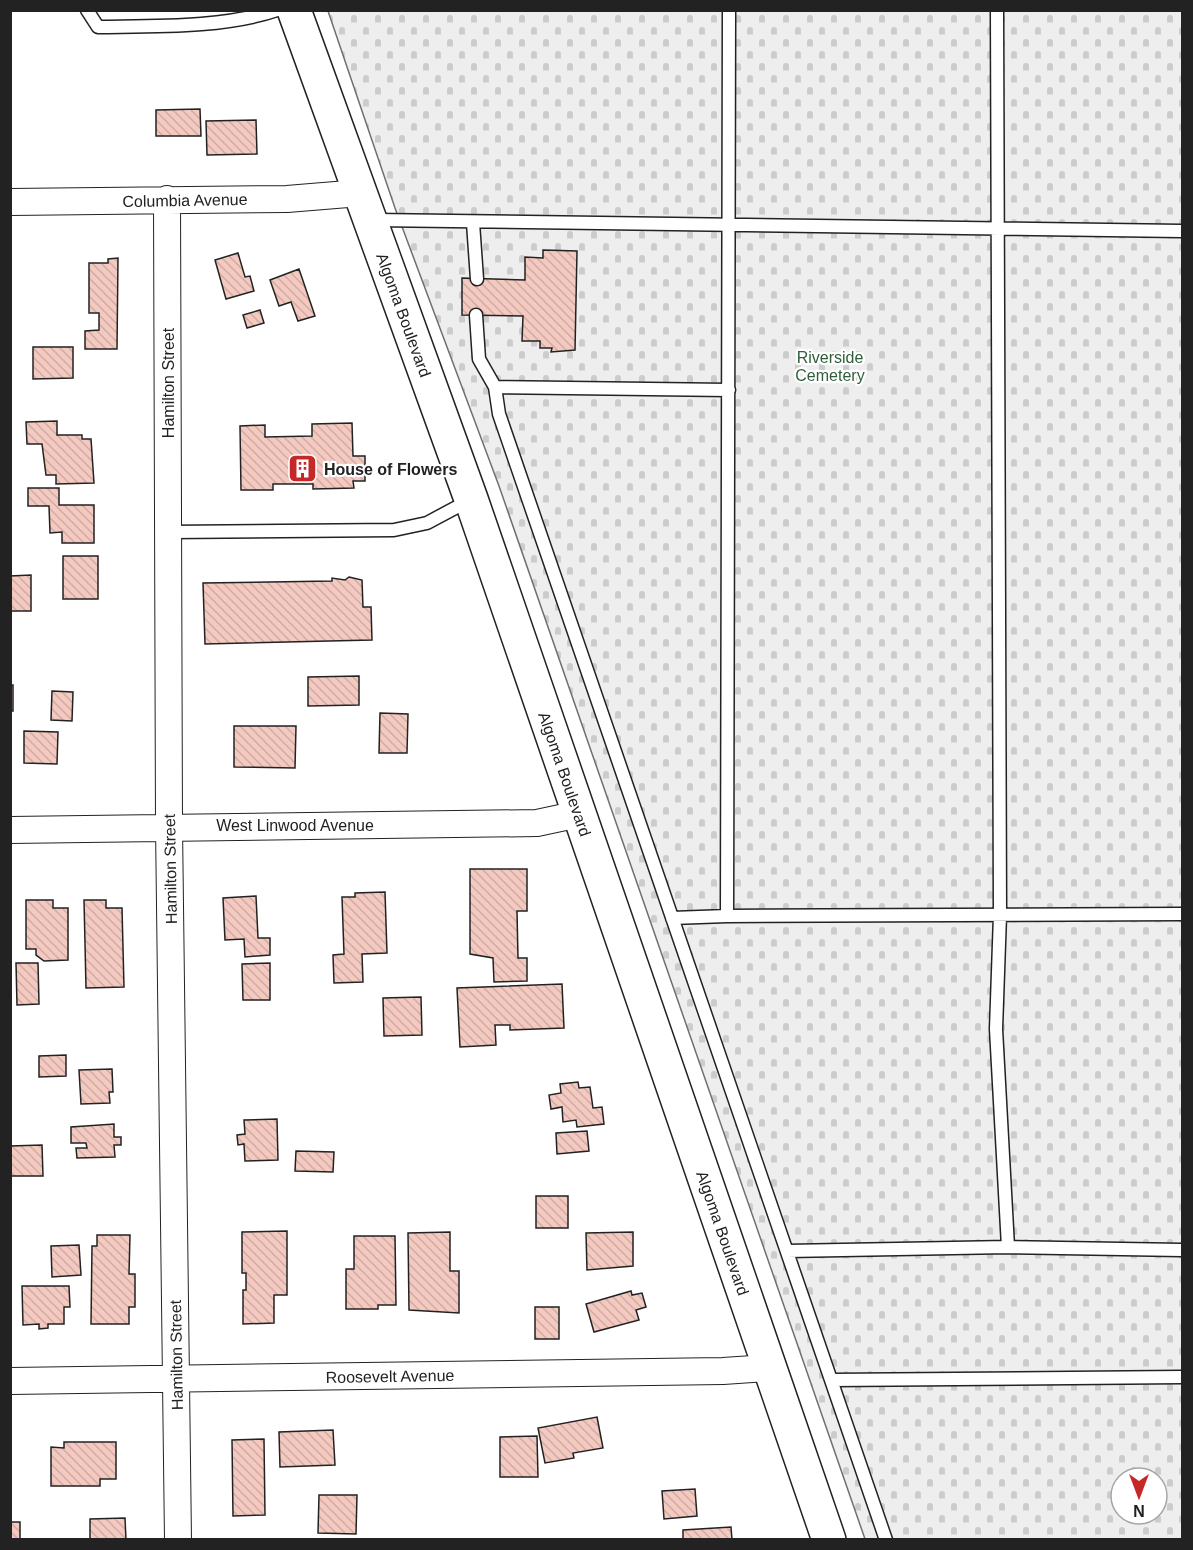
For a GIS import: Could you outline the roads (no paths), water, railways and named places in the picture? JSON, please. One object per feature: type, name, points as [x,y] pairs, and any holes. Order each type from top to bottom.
[{"type":"main road","name":"Algoma Boulevard","points":[[294,10],[471,499],[829,1539]]},
{"type":"street","name":"Hamilton Street","points":[[167,199],[169,825],[178,1539]]},
{"type":"street","name":"Columbia Avenue","points":[[10,202],[287,199],[365,206]]},
{"type":"street","name":"West Linwood Avenue","points":[[10,830],[169,825],[537,823],[579,814]]},
{"type":"street","name":"Roosevelt Avenue","points":[[10,1381],[699,1371],[769,1368]]},
{"type":"lane","points":[[87,10],[98,27],[180,25],[262,15],[277,10]]},
{"type":"lane","points":[[727,916],[729,10]]},
{"type":"lane","points":[[998,10],[1000,915],[996,1029],[1008,1247]]},
{"type":"lane","points":[[365,206],[473,223],[997,227],[1182,231]]},
{"type":"lane","points":[[473,223],[477,279]]},
{"type":"lane","points":[[476,315],[479,359],[495,387],[503,425],[886,1539]]},
{"type":"lane","points":[[495,387],[729,390]]},
{"type":"lane","points":[[169,532],[394,530],[427,523],[471,499]]},
{"type":"lane","points":[[672,918],[1182,914]]},
{"type":"lane","points":[[787,1251],[1008,1247],[1182,1250]]},
{"type":"lane","points":[[831,1380],[1182,1377]]},
{"type":"place","name":"House of Flowers","points":[[303,469]]},
{"type":"park label","name":"Riverside Cemetery","points":[[830,366]]}]
